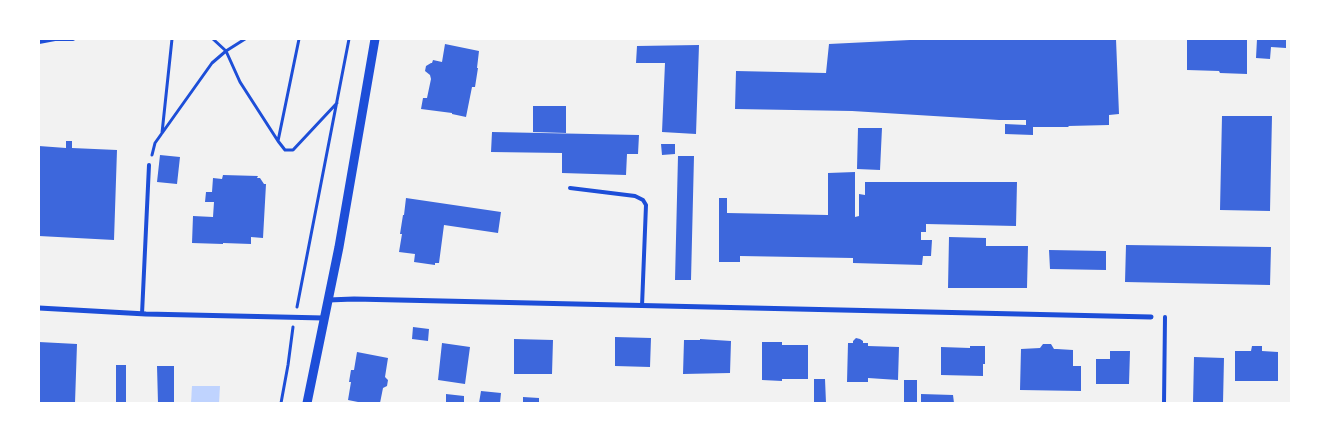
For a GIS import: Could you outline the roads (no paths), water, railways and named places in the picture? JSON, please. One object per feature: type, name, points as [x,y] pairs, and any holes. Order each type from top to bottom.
[{"type":"street","points":[[307,403],[339,247],[375,39]]},
{"type":"street","points":[[328,300],[354,299],[1151,316]]},
{"type":"street","points":[[39,308],[142,314],[324,318]]},
{"type":"lane","points":[[39,42],[55,39],[74,39]]},
{"type":"lane","points":[[142,314],[149,165]]},
{"type":"lane","points":[[570,188],[636,196],[643,200],[646,205],[642,306]]},
{"type":"lane","points":[[1164,403],[1165,317]]},
{"type":"water","points":[[192,386],[220,386],[219,403],[191,403]]}]
